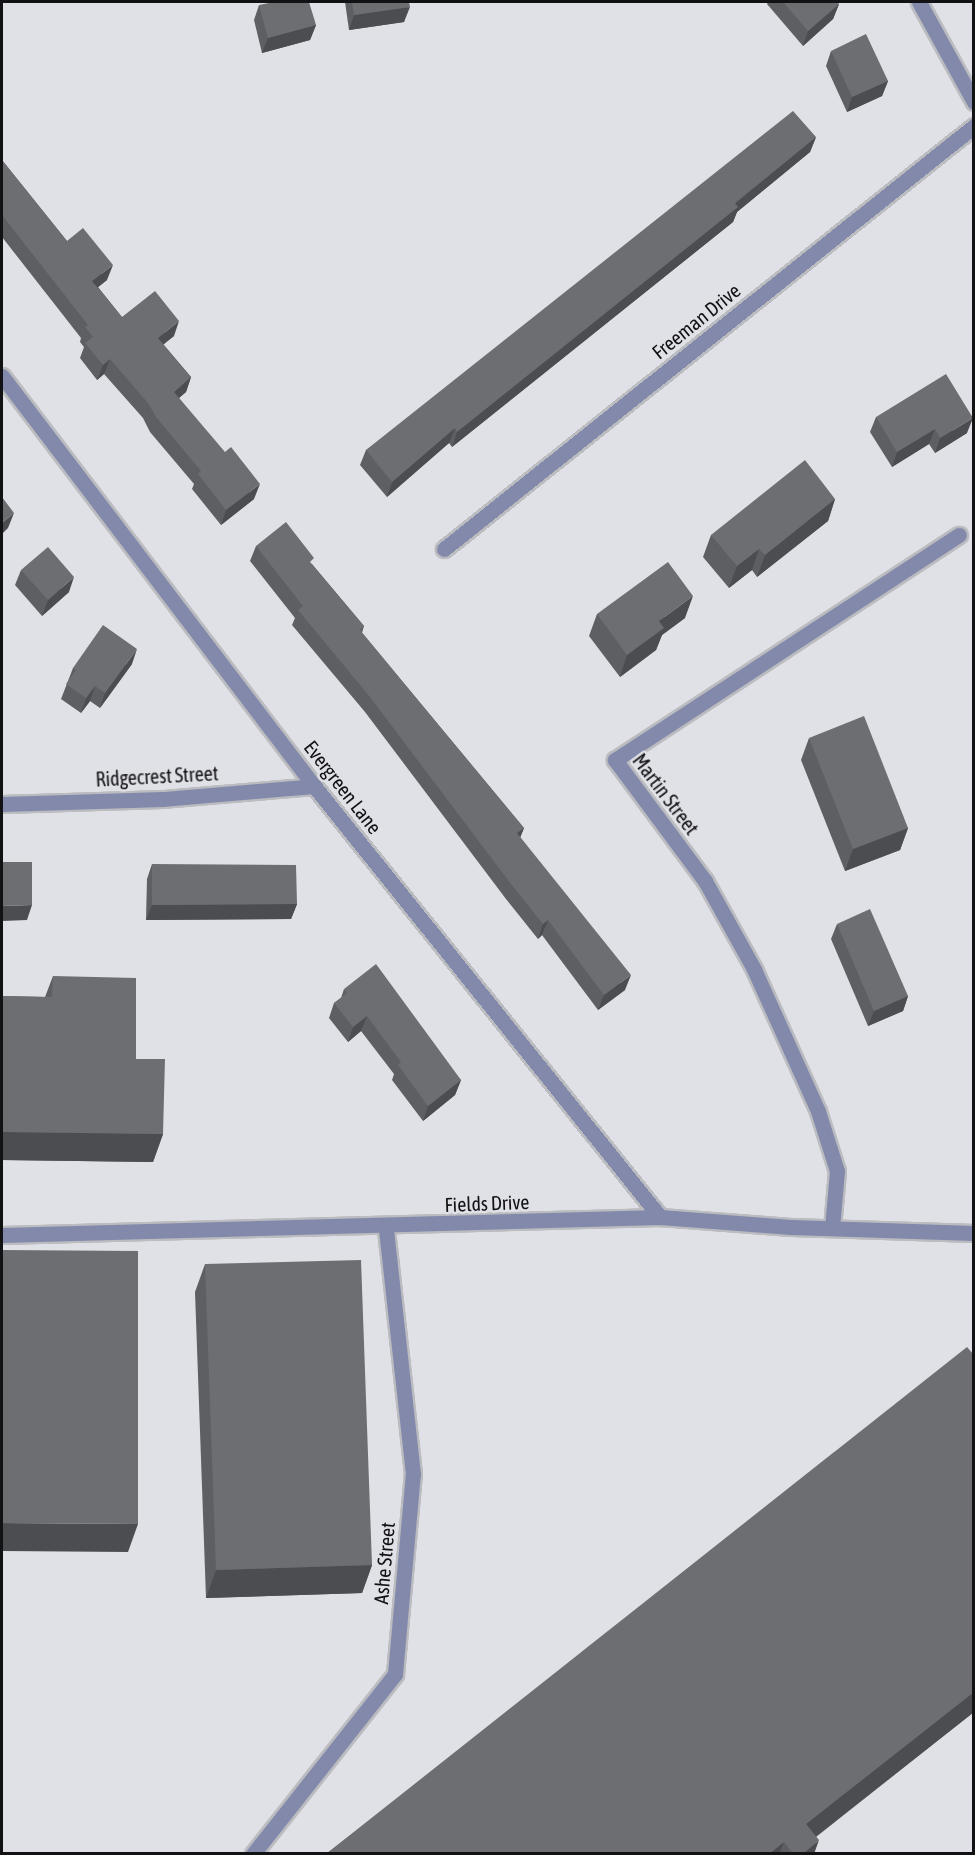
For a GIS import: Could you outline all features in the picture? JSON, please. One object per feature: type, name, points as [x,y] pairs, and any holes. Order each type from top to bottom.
[{"type":"street","points":[[919,2],[974,102]]},
{"type":"street","name":"Freeman Drive","points":[[444,549],[974,126]]},
{"type":"street","name":"Evergreen Lane","points":[[2,376],[314,786],[660,1217]]},
{"type":"street","name":"Martin Street","points":[[832,1228],[837,1171],[818,1111],[754,969],[705,881],[615,760],[959,535]]},
{"type":"street","name":"Ridgecrest Street","points":[[2,804],[163,799],[314,786]]},
{"type":"street","name":"Fields Drive","points":[[2,1235],[386,1228],[660,1217],[832,1228],[974,1233]]},
{"type":"street","name":"Ashe Street","points":[[253,1854],[395,1674],[413,1474],[386,1228]]},
{"type":"building","points":[[274,2],[309,2],[316,25],[268,38],[259,5]]},
{"type":"building","points":[[352,2],[409,2],[410,7],[354,15]]},
{"type":"building","points":[[783,2],[836,2],[839,4],[808,31]]},
{"type":"building","points":[[866,34],[888,81],[852,97],[831,51]]},
{"type":"building","points":[[793,111],[816,137],[735,203],[738,207],[457,432],[455,428],[392,482],[366,450]]},
{"type":"building","points":[[2,160],[67,241],[83,228],[113,265],[92,281],[122,317],[155,291],[179,321],[158,338],[191,377],[174,392],[225,452],[231,447],[260,484],[226,510],[198,474],[201,471],[156,417],[148,403],[110,359],[103,365],[85,343],[93,337],[85,327],[88,325],[2,215]]},
{"type":"building","points":[[946,374],[973,418],[940,438],[935,429],[897,452],[876,417]]},
{"type":"building","points":[[805,460],[835,499],[765,555],[759,549],[737,566],[711,535]]},
{"type":"building","points":[[2,497],[14,513],[2,523]]},
{"type":"building","points":[[286,522],[314,558],[310,562],[364,626],[360,630],[524,828],[517,833],[631,975],[604,995],[548,920],[543,924],[511,884],[370,697],[298,610],[303,606],[256,546]]},
{"type":"building","points":[[48,547],[74,577],[48,600],[21,570]]},
{"type":"building","points":[[668,562],[693,596],[659,621],[664,628],[627,655],[597,614]]},
{"type":"building","points":[[103,625],[137,649],[105,693],[95,686],[86,698],[66,684],[76,670],[73,668]]},
{"type":"building","points":[[864,716],[908,828],[853,849],[809,738]]},
{"type":"building","points":[[2,862],[32,862],[32,905],[2,906]]},
{"type":"building","points":[[152,864],[296,865],[297,904],[152,905]]},
{"type":"building","points":[[870,909],[908,996],[874,1011],[837,924]]},
{"type":"building","points":[[376,964],[461,1080],[428,1106],[398,1065],[401,1062],[367,1016],[353,1027],[334,1003],[347,993],[344,989]]},
{"type":"building","points":[[53,976],[136,978],[136,1059],[165,1059],[163,1134],[2,1132],[2,996],[52,997]]},
{"type":"building","points":[[2,1250],[138,1251],[138,1524],[2,1523]]},
{"type":"building","points":[[361,1260],[372,1565],[216,1570],[205,1264]]},
{"type":"building","points":[[967,1347],[974,1355],[974,1692],[806,1824],[819,1840],[803,1854],[793,1854],[784,1842],[769,1854],[326,1854]]}]
